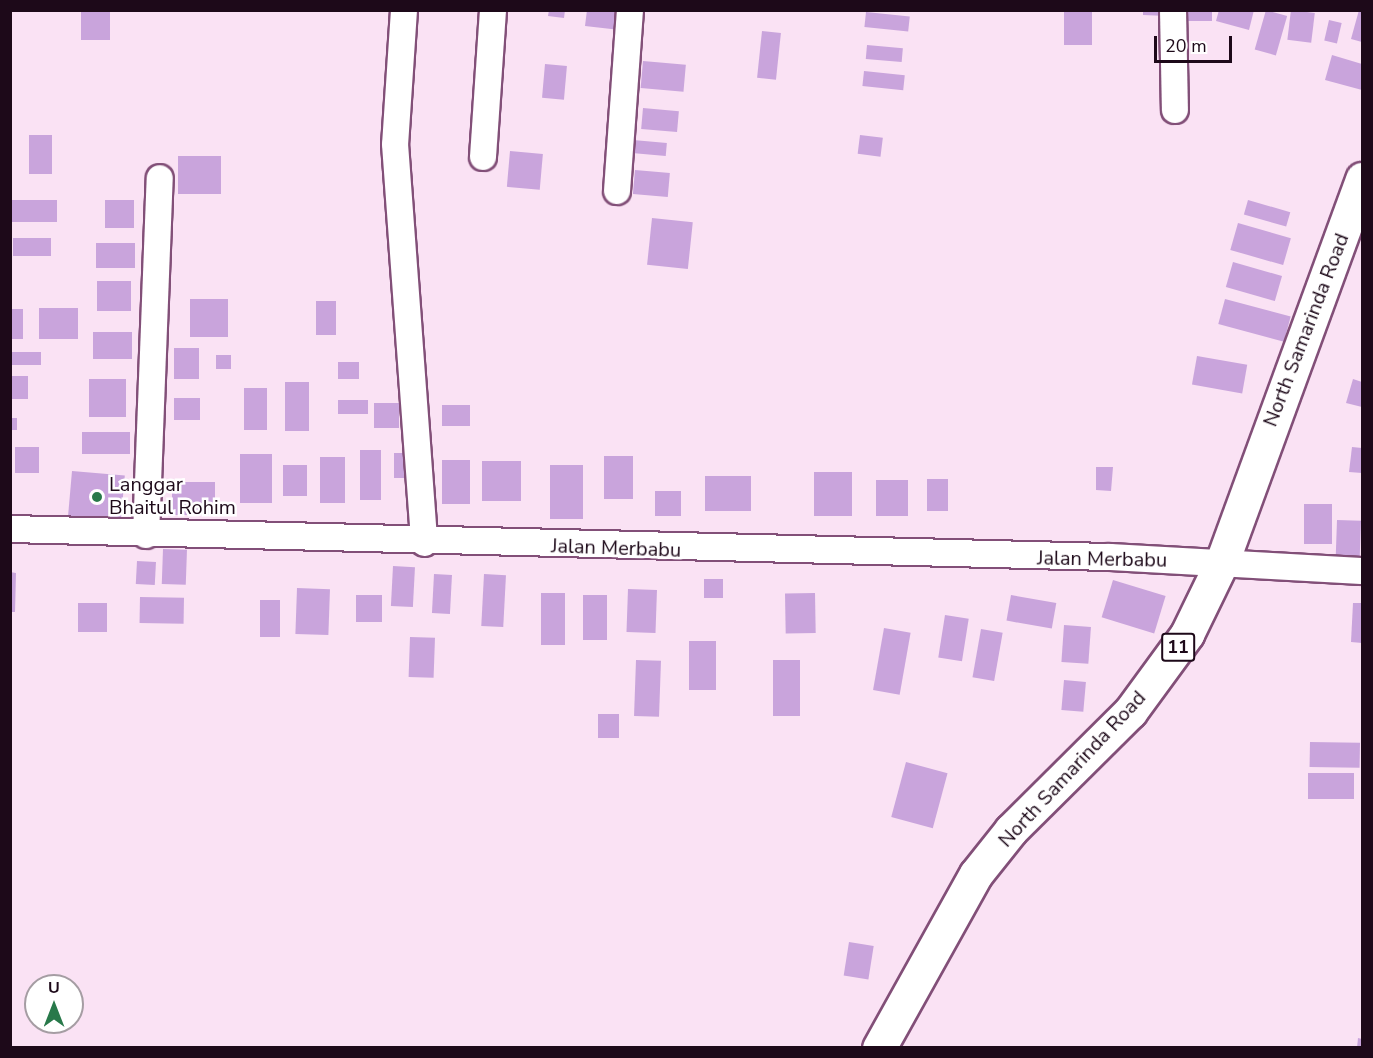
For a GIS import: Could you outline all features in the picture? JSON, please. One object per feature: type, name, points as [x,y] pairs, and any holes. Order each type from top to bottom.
[{"type":"highway","name":"North Samarinda Road","points":[[879,1047],[976,874],[1011,830],[1130,712],[1187,634],[1222,562],[1362,179]]},
{"type":"street","points":[[404,10],[395,144],[424,543]]},
{"type":"street","points":[[483,157],[493,10]]},
{"type":"street","points":[[617,191],[630,10]]},
{"type":"street","points":[[1173,10],[1175,110]]},
{"type":"street","points":[[146,535],[160,178]]},
{"type":"street","name":"Jalan Merbabu","points":[[10,529],[424,543],[1222,562],[1362,571]]},
{"type":"building","points":[[81,10],[110,10],[110,40],[81,40]]},
{"type":"building","points":[[549,10],[565,10],[564,18],[548,16]]},
{"type":"building","points":[[587,10],[622,10],[620,30],[585,26]]},
{"type":"building","points":[[1064,10],[1092,10],[1092,45],[1064,45]]},
{"type":"building","points":[[1143,10],[1167,10],[1167,16],[1143,15]]},
{"type":"building","points":[[1182,10],[1212,10],[1212,21],[1182,21]]},
{"type":"building","points":[[1219,10],[1254,10],[1249,30],[1216,21]]},
{"type":"building","points":[[1266,10],[1287,16],[1276,55],[1255,49]]},
{"type":"building","points":[[1291,10],[1315,13],[1311,43],[1287,40]]},
{"type":"building","points":[[1359,10],[1362,10],[1362,42],[1351,39]]},
{"type":"building","points":[[866,12],[910,17],[908,32],[864,27]]},
{"type":"building","points":[[1329,20],[1342,23],[1337,43],[1324,40]]},
{"type":"building","points":[[762,31],[781,33],[776,80],[757,78]]},
{"type":"building","points":[[867,45],[903,48],[902,62],[866,59]]},
{"type":"building","points":[[1332,55],[1362,64],[1362,90],[1325,80]]},
{"type":"building","points":[[643,61],[686,65],[683,92],[641,88]]},
{"type":"building","points":[[545,64],[567,66],[564,100],[542,98]]},
{"type":"building","points":[[864,71],[905,75],[903,90],[862,86]]},
{"type":"building","points":[[643,108],[679,111],[677,132],[641,129]]},
{"type":"building","points":[[29,135],[52,135],[52,174],[29,174]]},
{"type":"building","points":[[860,135],[883,138],[881,157],[858,154]]},
{"type":"building","points":[[633,140],[667,143],[666,156],[632,153]]},
{"type":"building","points":[[510,151],[543,154],[540,190],[507,187]]},
{"type":"building","points":[[178,156],[221,156],[221,194],[178,194]]},
{"type":"building","points":[[635,170],[670,173],[668,197],[633,194]]},
{"type":"building","points":[[10,200],[57,200],[57,222],[10,222]]},
{"type":"building","points":[[105,200],[134,200],[134,228],[105,228]]},
{"type":"building","points":[[1248,200],[1290,212],[1286,227],[1244,214]]},
{"type":"building","points":[[652,218],[693,222],[688,269],[647,265]]},
{"type":"building","points":[[1238,223],[1291,238],[1283,265],[1230,250]]},
{"type":"building","points":[[13,238],[51,238],[51,256],[13,256]]},
{"type":"building","points":[[96,243],[135,243],[135,268],[96,268]]},
{"type":"building","points":[[1233,262],[1282,276],[1275,301],[1226,287]]},
{"type":"building","points":[[97,281],[131,281],[131,311],[97,311]]},
{"type":"building","points":[[190,299],[228,299],[228,337],[190,337]]},
{"type":"building","points":[[1225,299],[1291,317],[1284,342],[1218,324]]},
{"type":"building","points":[[316,301],[336,301],[336,335],[316,335]]},
{"type":"building","points":[[39,308],[78,308],[78,339],[39,339]]},
{"type":"building","points":[[10,309],[23,309],[23,339],[10,339]]},
{"type":"building","points":[[93,332],[132,332],[132,359],[93,359]]},
{"type":"building","points":[[174,348],[199,348],[199,379],[174,379]]},
{"type":"building","points":[[10,352],[41,352],[41,365],[10,365]]},
{"type":"building","points":[[216,355],[231,355],[231,369],[216,369]]},
{"type":"building","points":[[1197,356],[1247,365],[1242,393],[1192,385]]},
{"type":"building","points":[[338,362],[359,362],[359,379],[338,379]]},
{"type":"building","points":[[10,376],[28,376],[28,399],[10,399]]},
{"type":"building","points":[[89,379],[126,379],[126,417],[89,417]]},
{"type":"building","points":[[1353,379],[1362,382],[1362,407],[1346,403]]},
{"type":"building","points":[[285,382],[309,382],[309,431],[285,431]]},
{"type":"building","points":[[244,388],[267,388],[267,430],[244,430]]},
{"type":"building","points":[[174,398],[200,398],[200,420],[174,420]]},
{"type":"building","points":[[338,400],[368,400],[368,414],[338,414]]},
{"type":"building","points":[[374,403],[399,403],[399,428],[374,428]]},
{"type":"building","points":[[442,405],[470,405],[470,426],[442,426]]},
{"type":"building","points":[[10,418],[17,418],[17,430],[10,430]]},
{"type":"building","points":[[82,432],[130,432],[130,454],[82,454]]},
{"type":"building","points":[[15,447],[39,447],[39,473],[15,473]]},
{"type":"building","points":[[1352,447],[1362,448],[1362,473],[1349,472]]},
{"type":"building","points":[[360,450],[381,450],[381,500],[360,500]]},
{"type":"building","points":[[394,453],[411,453],[411,478],[394,478]]},
{"type":"building","points":[[240,454],[272,454],[272,503],[240,503]]},
{"type":"building","points":[[604,456],[633,456],[633,499],[604,499]]},
{"type":"building","points":[[320,457],[345,457],[345,503],[320,503]]},
{"type":"building","points":[[442,460],[470,460],[470,504],[442,504]]},
{"type":"building","points":[[482,461],[521,461],[521,501],[482,501]]},
{"type":"building","points":[[283,465],[307,465],[307,496],[283,496]]},
{"type":"building","points":[[550,465],[583,465],[583,519],[550,519]]},
{"type":"building","points":[[1096,467],[1113,467],[1111,491],[1096,490]]},
{"type":"building","name":"Langgar Bhaitul Rohim","points":[[72,471],[125,476],[121,521],[68,517]]},
{"type":"building","points":[[814,472],[852,472],[852,516],[814,516]]},
{"type":"building","points":[[705,476],[751,476],[751,511],[705,511]]},
{"type":"building","points":[[927,479],[948,479],[948,511],[927,511]]},
{"type":"building","points":[[876,480],[908,480],[908,516],[876,516]]},
{"type":"building","points":[[172,482],[215,482],[215,515],[172,515]]},
{"type":"building","points":[[655,491],[681,491],[681,516],[655,516]]},
{"type":"building","points":[[1304,504],[1332,504],[1332,544],[1304,544]]},
{"type":"building","points":[[1337,520],[1361,521],[1360,563],[1336,562]]},
{"type":"building","points":[[163,549],[187,550],[186,585],[162,584]]},
{"type":"building","points":[[137,561],[156,562],[155,585],[136,584]]},
{"type":"building","points":[[393,566],[415,567],[413,607],[391,606]]},
{"type":"building","points":[[10,572],[16,573],[15,612],[10,612]]},
{"type":"building","points":[[434,574],[452,575],[450,614],[432,613]]},
{"type":"building","points":[[484,574],[506,575],[503,627],[481,626]]},
{"type":"building","points":[[704,579],[723,579],[723,598],[704,598]]},
{"type":"building","points":[[1113,580],[1166,596],[1154,633],[1102,617]]},
{"type":"building","points":[[297,588],[330,589],[328,635],[295,634]]},
{"type":"building","points":[[628,589],[657,590],[655,633],[626,632]]},
{"type":"building","points":[[541,593],[565,593],[565,645],[541,645]]},
{"type":"building","points":[[815,593],[816,633],[786,634],[785,594]]},
{"type":"building","points":[[356,595],[382,595],[382,622],[356,622]]},
{"type":"building","points":[[583,595],[607,595],[607,640],[583,640]]},
{"type":"building","points":[[1011,595],[1056,603],[1052,629],[1006,621]]},
{"type":"building","points":[[140,597],[184,598],[184,624],[140,623]]},
{"type":"building","points":[[260,600],[280,600],[280,637],[260,637]]},
{"type":"building","points":[[78,603],[107,603],[107,632],[78,632]]},
{"type":"building","points":[[1353,603],[1362,603],[1362,643],[1351,642]]},
{"type":"building","points":[[945,615],[969,619],[962,661],[938,657]]},
{"type":"building","points":[[1064,625],[1091,627],[1088,664],[1061,662]]},
{"type":"building","points":[[884,628],[911,633],[900,695],[873,690]]},
{"type":"building","points":[[981,629],[1003,633],[994,681],[972,677]]},
{"type":"building","points":[[410,637],[435,638],[434,678],[409,677]]},
{"type":"building","points":[[689,641],[716,641],[716,690],[689,690]]},
{"type":"building","points":[[636,660],[661,661],[659,717],[634,716]]},
{"type":"building","points":[[773,660],[800,660],[800,716],[773,716]]},
{"type":"building","points":[[1064,680],[1086,682],[1083,712],[1061,710]]},
{"type":"building","points":[[598,714],[619,714],[619,738],[598,738]]},
{"type":"building","points":[[1310,742],[1360,743],[1360,768],[1310,767]]},
{"type":"building","points":[[906,762],[948,773],[933,828],[891,817]]},
{"type":"building","points":[[1308,773],[1354,773],[1354,799],[1308,799]]},
{"type":"building","points":[[849,942],[874,946],[868,979],[844,976]]},
{"type":"building","points":[[1358,1038],[1362,1039],[1362,1048],[1357,1048]]},
{"type":"place","name":"Langgar Bhaitul Rohim","points":[[97,497]]}]
